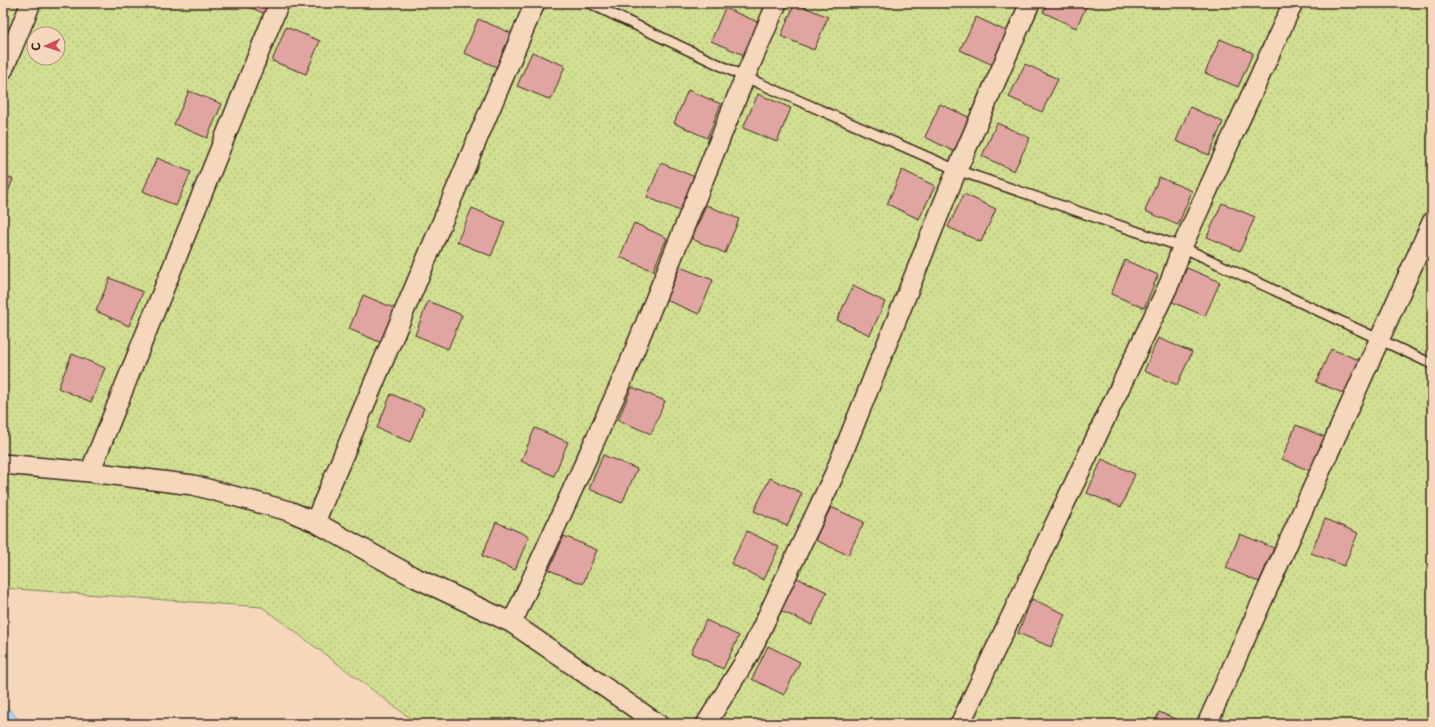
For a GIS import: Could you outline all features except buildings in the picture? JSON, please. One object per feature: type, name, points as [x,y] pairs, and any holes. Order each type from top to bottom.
[{"type":"street","points":[[3,70],[31,3]]},
{"type":"street","points":[[90,472],[279,3]]},
{"type":"street","points":[[314,522],[535,3]]},
{"type":"street","points":[[512,623],[625,374],[745,77],[777,3]]},
{"type":"street","points":[[706,724],[750,653],[834,475],[957,170],[1030,3]]},
{"type":"street","points":[[960,724],[1166,289],[1182,247],[1293,3]]},
{"type":"street","points":[[1207,724],[1432,222]]},
{"type":"street","points":[[3,464],[90,472],[192,485],[289,511],[314,522],[412,576],[512,623],[658,724]]},
{"type":"lane","points":[[589,3],[745,77],[957,170],[1182,247],[1432,364]]},
{"type":"green space","points":[[3,3],[1432,3],[1432,724],[418,724],[262,607],[3,588]]},
{"type":"water","points":[[3,703],[23,724],[3,724]]}]
